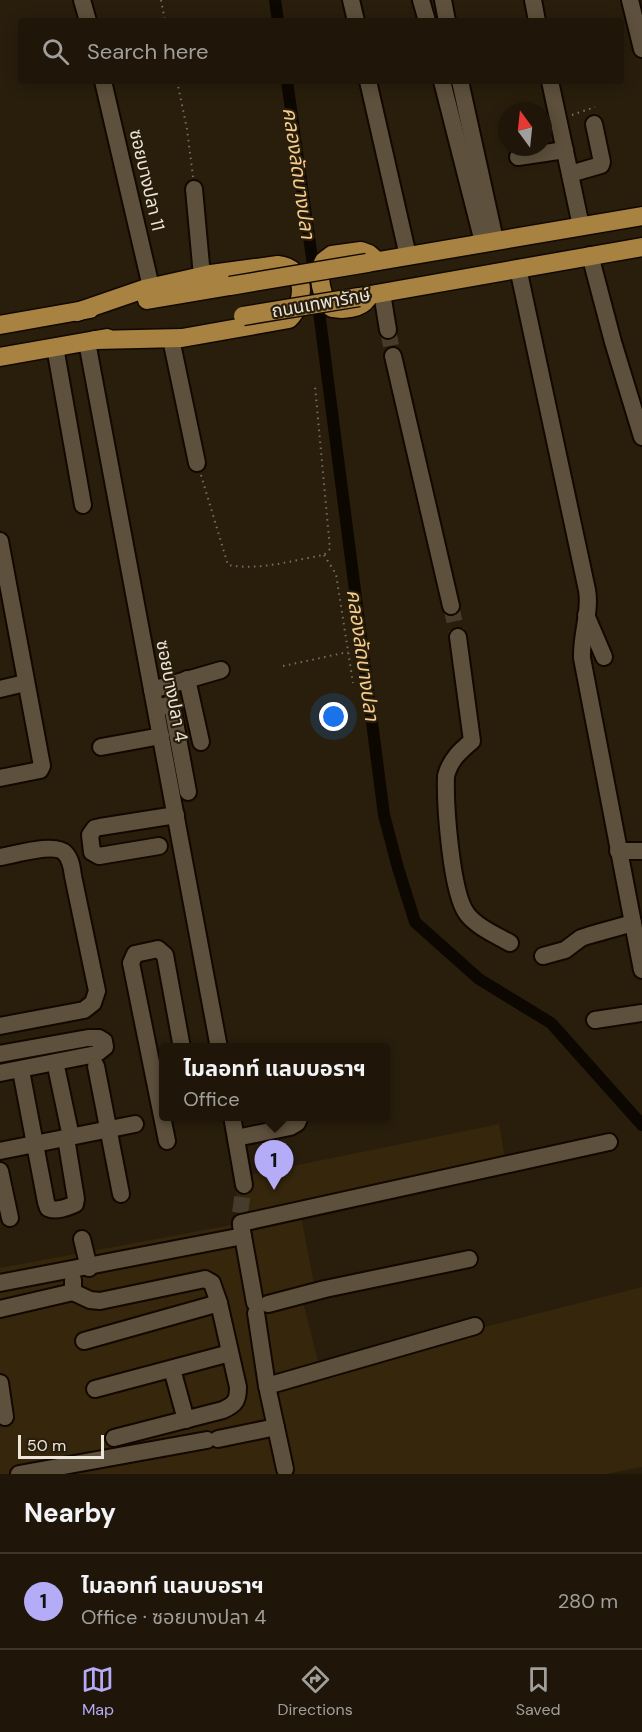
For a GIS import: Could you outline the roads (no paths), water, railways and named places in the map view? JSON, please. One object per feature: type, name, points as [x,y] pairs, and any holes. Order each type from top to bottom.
[{"type":"main road","name":"ถนนเทพารักษ์","points":[[0,325],[642,216]]},
{"type":"main road","name":"ถนนเทพารักษ์","points":[[0,357],[642,247]]},
{"type":"main road","points":[[370,295],[360,305],[341,309],[332,308],[324,301],[319,271],[324,261],[332,255],[352,251],[369,254],[372,262]]},
{"type":"main road","points":[[77,312],[152,287],[202,276],[278,265],[288,266],[294,272],[301,289],[299,306],[289,320],[182,338],[91,341]]},
{"type":"street","points":[[82,0],[87,18]]},
{"type":"street","points":[[351,0],[355,18]]},
{"type":"street","points":[[421,0],[426,18]]},
{"type":"street","points":[[443,0],[446,18]]},
{"type":"street","points":[[533,0],[536,18]]},
{"type":"street","points":[[630,0],[642,49]]},
{"type":"street","name":"ซอยบางปลา 11","points":[[104,84],[152,287]]},
{"type":"street","points":[[369,84],[408,256]]},
{"type":"street","points":[[443,84],[489,241]]},
{"type":"street","points":[[461,84],[489,241]]},
{"type":"street","points":[[551,84],[581,226]]},
{"type":"street","points":[[570,174],[601,165],[594,124]]},
{"type":"street","points":[[518,157],[565,150]]},
{"type":"street","points":[[194,189],[202,276]]},
{"type":"street","points":[[590,255],[642,437]]},
{"type":"street","points":[[518,267],[585,578],[588,599],[581,641],[582,658],[642,970]]},
{"type":"street","points":[[370,295],[388,330]]},
{"type":"street","points":[[171,339],[197,463]]},
{"type":"street","name":"ซอยบางปลา 4","points":[[91,341],[152,690],[218,1043]]},
{"type":"street","points":[[55,348],[83,505]]},
{"type":"street","points":[[393,356],[451,606]]},
{"type":"street","points":[[0,541],[42,766],[40,770],[0,778]]},
{"type":"street","points":[[586,615],[604,657]]},
{"type":"street","points":[[458,637],[472,741],[455,755],[446,776],[450,845],[460,896],[468,916],[510,943]]},
{"type":"street","points":[[152,690],[221,670]]},
{"type":"street","points":[[187,679],[201,742]]},
{"type":"street","points":[[0,688],[25,683]]},
{"type":"street","points":[[156,708],[168,705],[173,711],[188,792]]},
{"type":"street","points":[[100,747],[161,736]]},
{"type":"street","points":[[159,846],[99,856],[92,852],[90,835],[95,828],[176,815]]},
{"type":"street","points":[[0,857],[50,848],[59,849],[65,853],[70,860],[97,991],[93,1003],[84,1010],[0,1026]]},
{"type":"street","points":[[618,850],[642,851]]},
{"type":"street","points":[[543,956],[565,950],[581,938],[633,923]]},
{"type":"street","points":[[159,1092],[130,963],[135,954],[158,949],[165,956],[181,1043]]},
{"type":"street","points":[[595,1020],[642,1013]]},
{"type":"street","points":[[0,1054],[88,1038],[99,1038],[104,1041],[105,1047],[96,1054],[0,1073]]},
{"type":"street","points":[[96,1066],[121,1194]]},
{"type":"street","points":[[22,1076],[46,1202],[48,1208],[53,1210],[75,1204],[76,1198],[57,1071]]},
{"type":"street","points":[[164,1121],[167,1142]]},
{"type":"street","points":[[237,1121],[236,1138],[244,1185]]},
{"type":"street","points":[[236,1138],[290,1127],[298,1121]]},
{"type":"street","points":[[0,1151],[135,1124]]},
{"type":"street","points":[[0,1283],[81,1269],[241,1224],[609,1142]]},
{"type":"street","points":[[0,1171],[10,1218]]},
{"type":"street","points":[[241,1224],[260,1307],[267,1386],[285,1469]]},
{"type":"street","points":[[73,1292],[81,1269],[82,1239]]},
{"type":"street","points":[[260,1307],[325,1289],[469,1259]]},
{"type":"street","points":[[0,1309],[73,1292],[90,1300],[100,1301],[205,1279],[212,1283],[219,1303],[238,1387],[238,1399],[233,1406],[224,1410],[114,1438]]},
{"type":"street","points":[[84,1341],[219,1303]]},
{"type":"street","points":[[267,1386],[475,1326]]},
{"type":"street","points":[[95,1389],[230,1353]]},
{"type":"street","points":[[172,1369],[186,1420]]},
{"type":"street","points":[[0,1383],[5,1417]]},
{"type":"street","points":[[19,1474],[276,1427]]},
{"type":"waterway","name":"คลองลัดบางปลา","points":[[275,0],[278,18]]},
{"type":"waterway","name":"คลองลัดบางปลา","points":[[287,84],[315,279]]},
{"type":"waterway","name":"คลองลัดบางปลา","points":[[317,296],[384,815],[415,922],[479,979],[551,1023],[642,1125]]},
{"type":"tunnel","points":[[388,330],[393,356]]},
{"type":"tunnel","points":[[451,606],[458,637]]},
{"type":"tunnel","points":[[240,1213],[244,1185]]},
{"type":"place","name":"ไมลอทท์ แลบบอราฯ","points":[[274,1190]]}]
